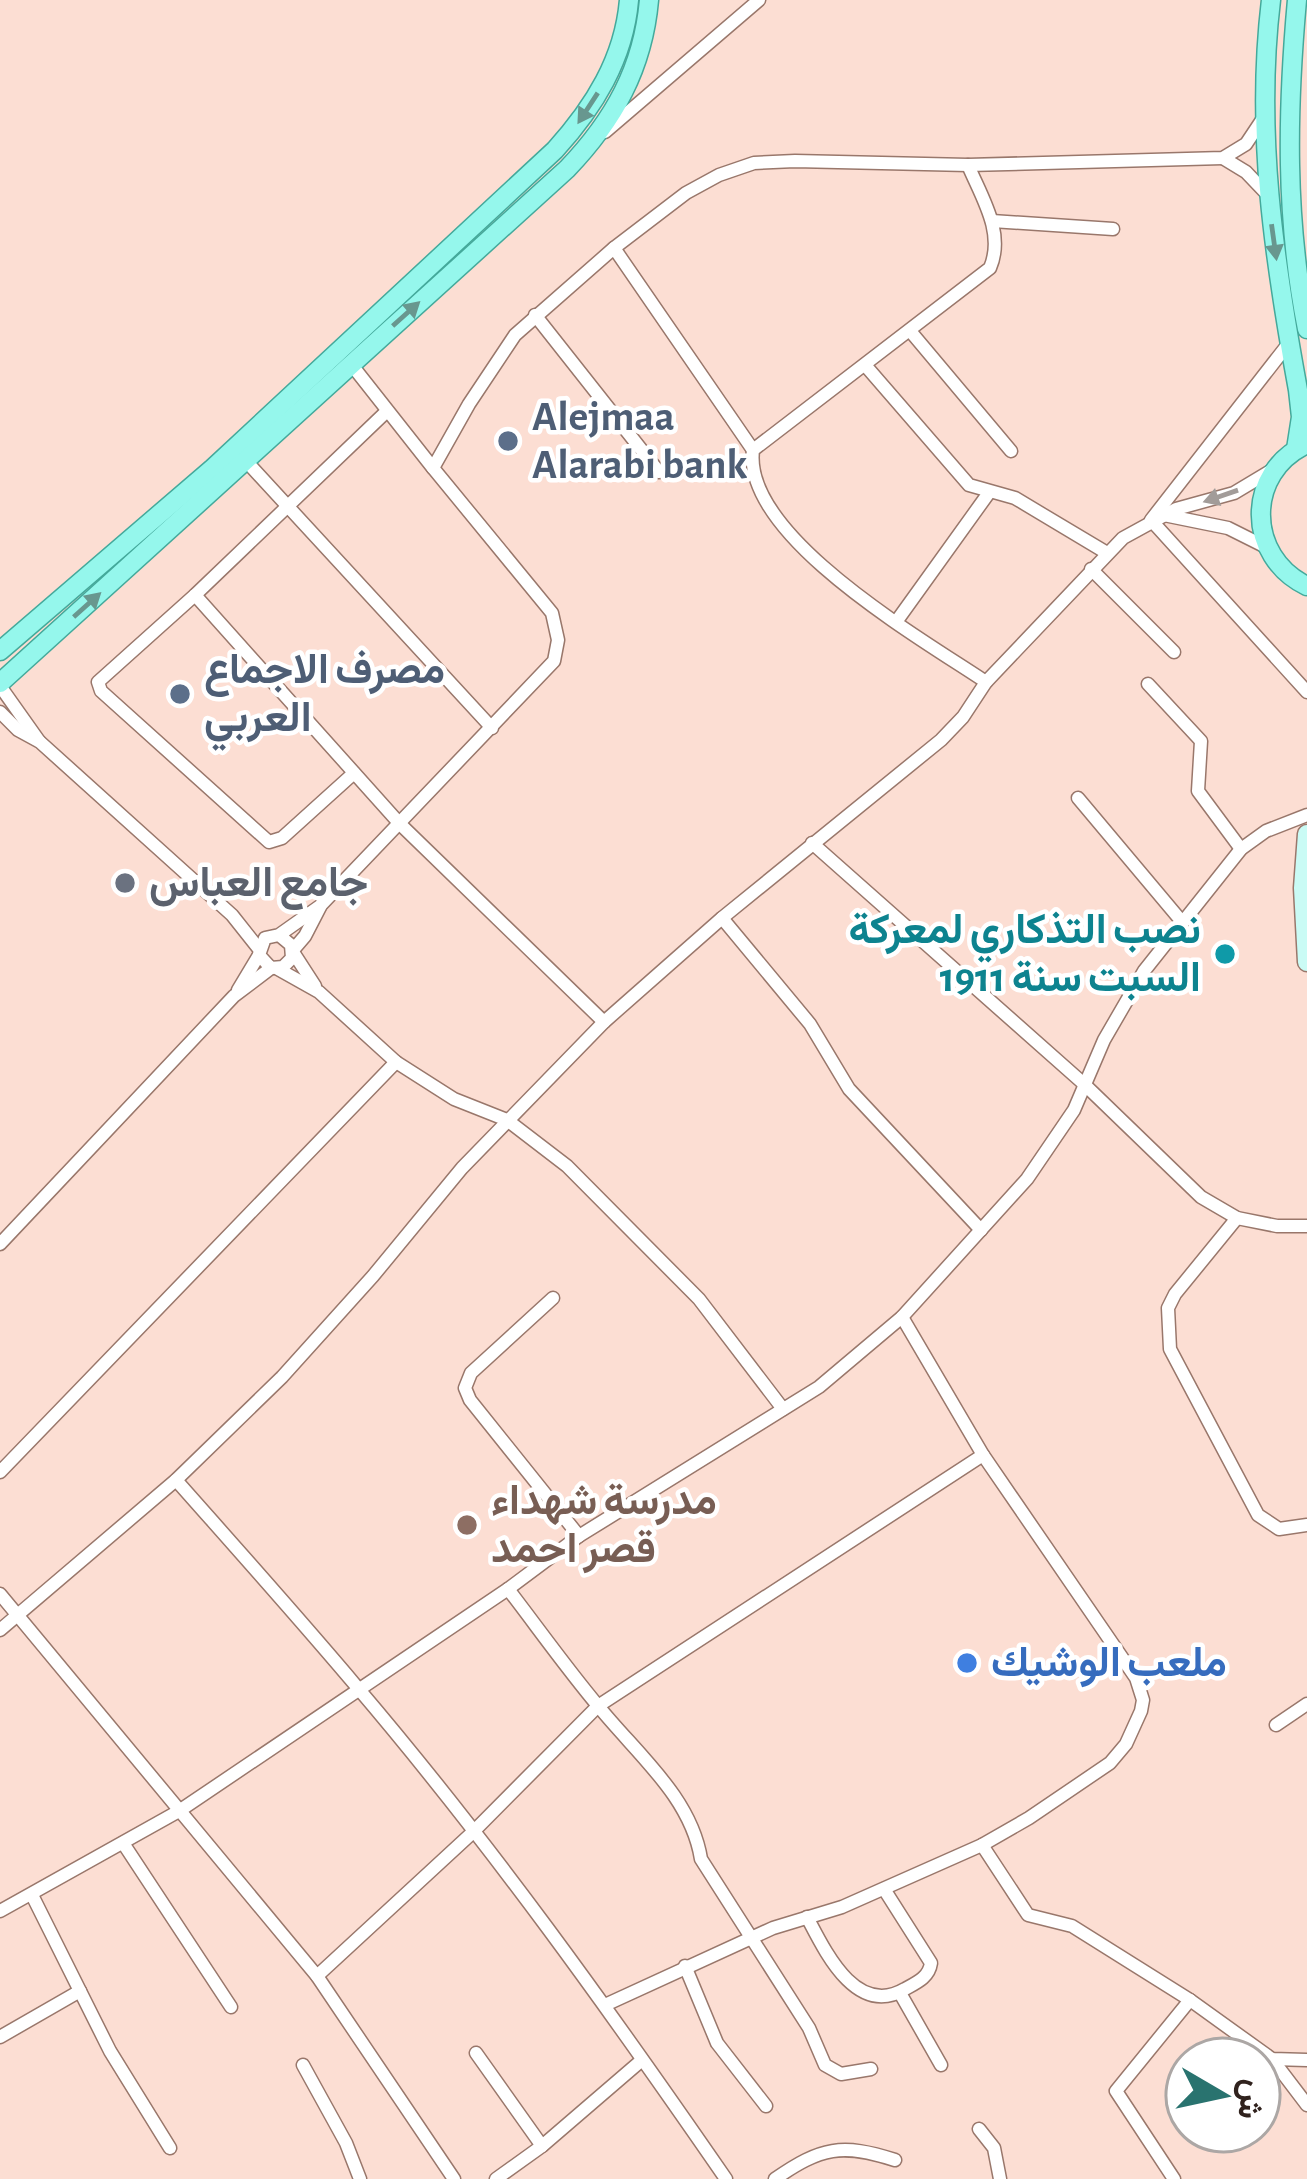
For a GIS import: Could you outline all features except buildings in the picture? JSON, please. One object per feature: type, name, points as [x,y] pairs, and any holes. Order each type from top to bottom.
[{"type":"main road","points":[[0,685],[599,136],[622,99],[651,0]]},
{"type":"main road","points":[[1270,0],[1262,120],[1267,194],[1301,417],[1301,447],[1275,468],[1259,506],[1266,547],[1287,574],[1305,587]]},
{"type":"main road","points":[[1297,0],[1288,172],[1307,329]]},
{"type":"main road","points":[[0,651],[213,468],[555,150],[581,121],[606,81],[618,53],[628,5]]},
{"type":"main road","points":[[1307,834],[1307,962]]},
{"type":"street","points":[[599,136],[759,0]]},
{"type":"street","points":[[433,468],[493,365],[536,315],[614,248],[686,193],[719,175],[754,164],[795,161],[968,166],[1223,158],[1246,144],[1262,120]]},
{"type":"street","points":[[1223,158],[1246,172],[1267,194]]},
{"type":"street","points":[[753,450],[990,268],[996,254],[992,221],[968,166]]},
{"type":"street","points":[[992,221],[1113,229]]},
{"type":"street","points":[[614,248],[753,450],[756,484],[792,538],[896,622],[986,682]]},
{"type":"street","points":[[536,315],[659,472]]},
{"type":"street","points":[[911,332],[1011,451]]},
{"type":"street","points":[[1157,518],[1289,343]]},
{"type":"street","points":[[234,996],[259,952],[275,935],[320,906],[554,661],[556,621],[351,364]]},
{"type":"street","points":[[865,364],[969,485],[1015,498],[1107,553]]},
{"type":"street","points":[[354,773],[282,838],[269,842],[101,692],[98,682],[386,412]]},
{"type":"street","points":[[246,460],[492,728]]},
{"type":"street","points":[[0,1630],[176,1480],[282,1377],[462,1168],[604,1022],[722,918],[941,740],[986,682],[1107,553],[1157,518],[1234,493],[1275,468]]},
{"type":"street","points":[[896,622],[988,494]]},
{"type":"street","points":[[1157,518],[1228,528],[1266,547]]},
{"type":"street","points":[[1157,518],[1307,692]]},
{"type":"street","points":[[1091,569],[1174,652]]},
{"type":"street","points":[[195,595],[400,824],[604,1022]]},
{"type":"street","points":[[1148,684],[1201,741],[1198,791],[1240,849]]},
{"type":"street","points":[[0,685],[40,742],[232,915],[274,969],[319,992],[396,1062],[454,1099],[507,1120],[567,1166],[699,1299],[783,1409]]},
{"type":"street","points":[[0,712],[40,742]]},
{"type":"street","points":[[1078,798],[1183,923]]},
{"type":"street","points":[[0,1911],[179,1811],[579,1536],[819,1387],[902,1317],[1027,1179],[1074,1110],[1119,1012],[1144,971],[1240,849],[1267,831],[1307,815]]},
{"type":"street","points":[[812,843],[1084,1084],[1201,1197],[1237,1218],[1307,1226]]},
{"type":"street","points":[[0,1244],[234,996],[288,963],[320,906]]},
{"type":"street","points":[[232,915],[288,940],[319,992]]},
{"type":"street","points":[[722,918],[810,1024],[859,1102],[981,1230]]},
{"type":"street","points":[[0,1472],[396,1062]]},
{"type":"street","points":[[1237,1218],[1175,1294],[1168,1308],[1170,1348],[1258,1515],[1279,1529],[1307,1525]]},
{"type":"street","points":[[553,1298],[471,1373],[465,1388],[579,1536]]},
{"type":"street","points":[[604,2006],[750,1938],[842,1907],[982,1845],[1110,1762],[1133,1734],[1143,1700],[1136,1678],[983,1455],[902,1317]]},
{"type":"street","points":[[317,1976],[472,1833],[598,1706],[983,1455]]},
{"type":"street","points":[[176,1480],[360,1690],[604,2006],[726,2179]]},
{"type":"street","points":[[508,1589],[598,1706],[678,1799],[697,1834],[701,1858],[809,2028],[825,2065],[841,2074],[871,2069]]},
{"type":"street","points":[[0,1594],[317,1976],[454,2179]]},
{"type":"street","points":[[1276,1725],[1307,1705]]},
{"type":"street","points":[[123,1843],[231,2007]]},
{"type":"street","points":[[982,1845],[1028,1915],[1072,1926],[1239,2035]]},
{"type":"street","points":[[807,1917],[837,1968],[858,1990],[869,1995],[900,1993],[928,1975],[932,1963],[884,1888]]},
{"type":"street","points":[[32,1895],[110,2051],[170,2148]]},
{"type":"street","points":[[685,1966],[717,2043],[766,2106]]},
{"type":"street","points":[[0,2037],[80,1990]]},
{"type":"street","points":[[900,1993],[940,2065]]},
{"type":"street","points":[[1174,2179],[1116,2091],[1190,2000]]},
{"type":"street","points":[[476,2053],[542,2146]]},
{"type":"street","points":[[496,2179],[642,2060]]},
{"type":"street","points":[[303,2065],[360,2179]]},
{"type":"street","points":[[1283,2073],[1307,2104]]},
{"type":"street","points":[[979,2129],[994,2148],[1000,2179]]},
{"type":"street","points":[[775,2179],[826,2150],[869,2152],[896,2160]]},
{"type":"place","name":"Alejmaa Alarabi bank","points":[[508,441]]},
{"type":"place","name":"مصرف الاجماع العربي","points":[[180,694]]},
{"type":"place","name":"جامع العباس","points":[[125,883]]},
{"type":"place","name":"نصب التذكاري لمعركة السبت سنة 1911","points":[[1225,954]]},
{"type":"place","name":"مدرسة شهداء قصر احمد","points":[[467,1525]]},
{"type":"place","name":"ملعب الوشيك","points":[[967,1663]]}]
